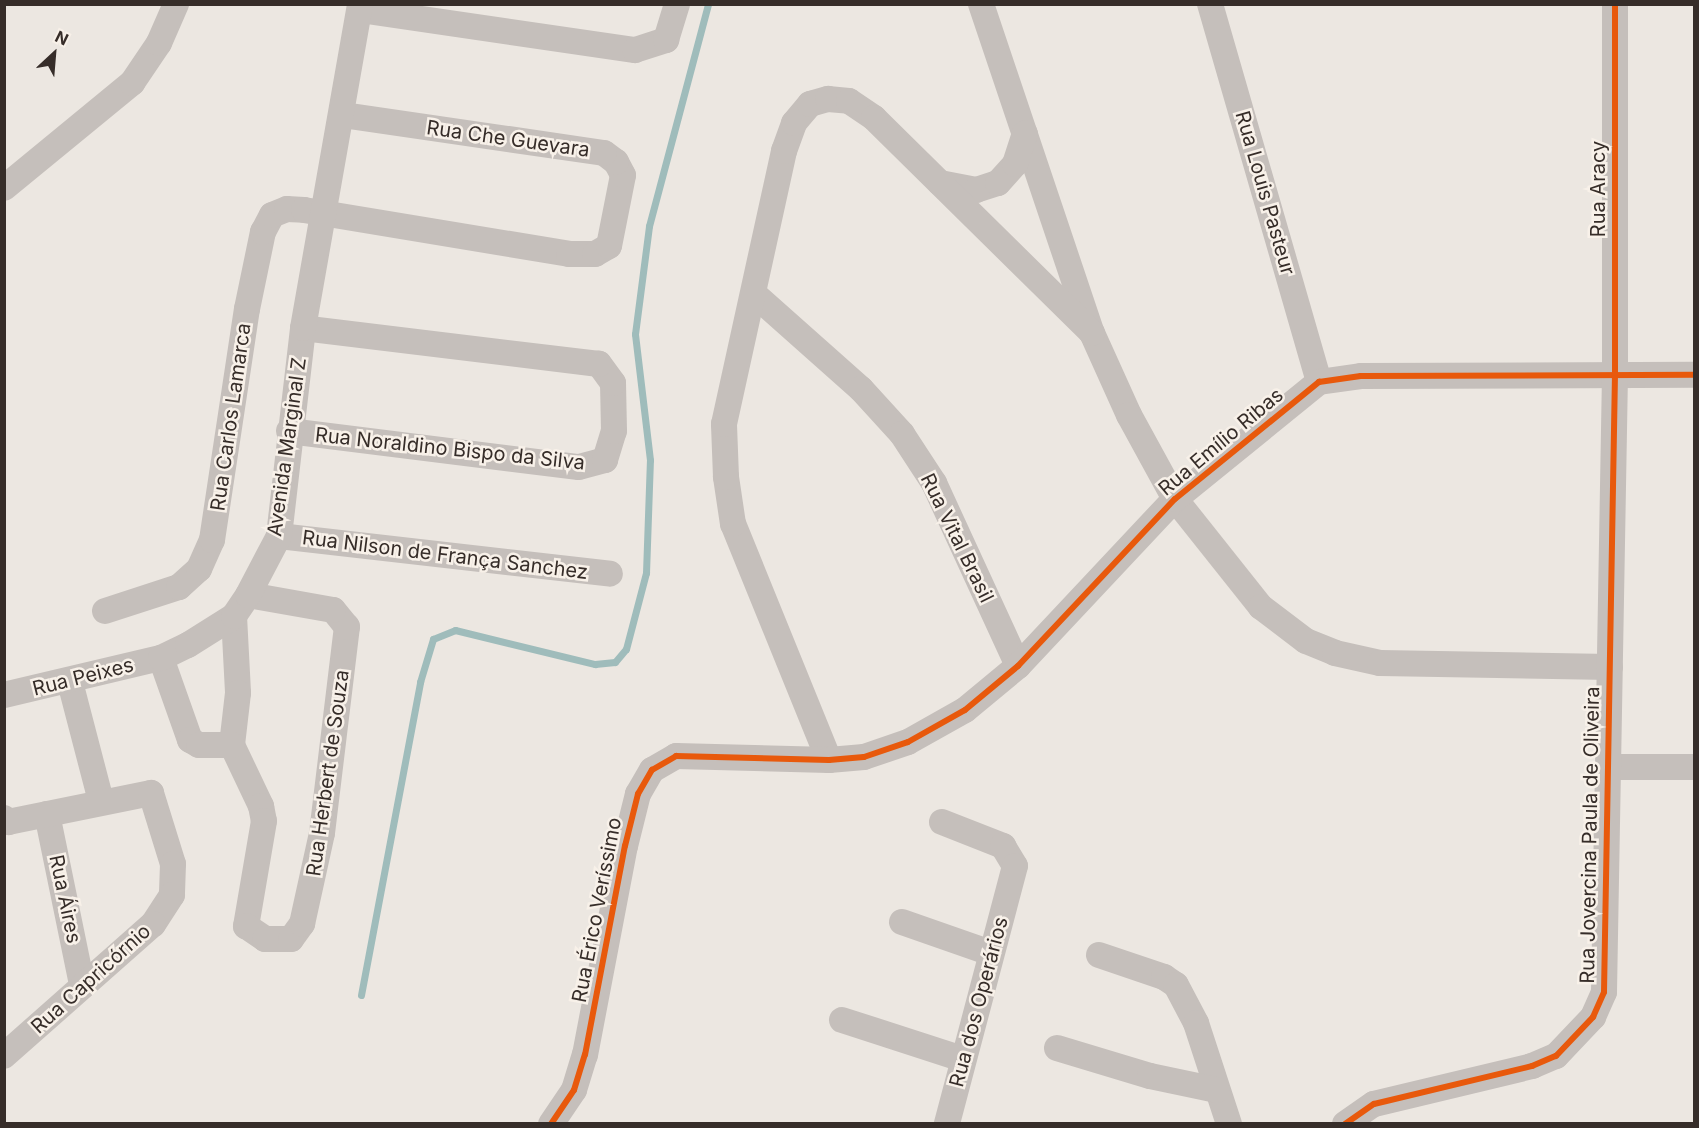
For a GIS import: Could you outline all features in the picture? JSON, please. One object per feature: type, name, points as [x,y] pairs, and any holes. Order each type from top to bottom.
[{"type":"street","points":[[4,188],[132,83],[159,43],[176,4]]},
{"type":"street","points":[[303,328],[344,115],[360,7],[635,50],[666,40],[677,4]]},
{"type":"street","points":[[981,4],[1092,333],[1129,415],[1175,499],[1261,607],[1306,640],[1335,653],[1380,663],[1610,667]]},
{"type":"street","name":"Rua Louis Pasteur","points":[[1210,4],[1319,382]]},
{"type":"street","name":"Rua Aracy","points":[[1615,4],[1615,373]]},
{"type":"street","points":[[829,760],[733,524],[724,424],[784,151],[794,123],[810,104],[828,99],[849,101],[900,140],[940,183],[1092,333]]},
{"type":"street","name":"Rua Che Guevara","points":[[324,213],[569,254],[595,254],[609,246],[614,226],[623,175],[616,162],[604,153],[344,115]]},
{"type":"street","points":[[940,183],[976,190],[998,183],[1015,164],[1025,134]]},
{"type":"street","name":"Rua Carlos Lamarca","points":[[105,611],[179,587],[199,569],[212,540],[223,486],[247,309],[263,232],[272,215],[287,209],[324,213]]},
{"type":"street","name":"Rua Vital Brasil","points":[[754,294],[861,389],[902,434],[934,483],[1018,666]]},
{"type":"street","name":"Rua Noraldino Bispo da Silva","points":[[289,430],[579,467],[605,460],[614,431],[613,383],[599,364],[303,328]]},
{"type":"street","name":"Avenida Marginal Z","points":[[241,605],[279,536],[289,430],[303,328]]},
{"type":"street","points":[[1319,382],[1361,376],[1615,373],[1695,375]]},
{"type":"street","name":"Rua Jovercina Paula de Oliveira","points":[[1345,1124],[1374,1104],[1532,1066],[1556,1056],[1593,1017],[1604,992],[1608,964],[1615,373]]},
{"type":"street","name":"Rua Emílio Ribas","points":[[829,760],[864,757],[908,742],[964,710],[1018,666],[1175,499],[1319,382]]},
{"type":"street","name":"Rua Nilson de França Sanchez","points":[[279,536],[610,574]]},
{"type":"street","points":[[241,605],[238,693],[232,745],[199,745],[190,740],[161,658],[188,645],[241,605]]},
{"type":"street","name":"Rua Herbert de Souza","points":[[232,745],[261,806],[264,821],[246,926],[265,939],[291,939],[302,924],[322,833],[347,627],[333,610],[241,605]]},
{"type":"street","name":"Rua Peixes","points":[[4,695],[70,682],[161,658]]},
{"type":"street","points":[[6,820],[47,814],[101,801],[70,682]]},
{"type":"street","name":"Rua Érico Veríssimo","points":[[554,1123],[574,1090],[585,1055],[625,846],[638,794],[652,770],[676,756],[829,760]]},
{"type":"street","points":[[1609,767],[1695,767]]},
{"type":"street","name":"Rua Capricórnio","points":[[4,1056],[82,984],[153,924],[172,895],[173,864],[151,793],[101,801]]},
{"type":"street","name":"Rua Áires","points":[[47,814],[82,984]]},
{"type":"street","name":"Rua dos Operários","points":[[942,822],[1003,846],[1015,866],[1013,881],[991,953],[947,1124]]},
{"type":"street","points":[[902,922],[991,953]]},
{"type":"street","points":[[1099,955],[1164,977],[1176,985],[1196,1023],[1229,1124]]},
{"type":"street","points":[[842,1020],[963,1059]]},
{"type":"street","points":[[1058,1048],[1150,1076],[1217,1090]]},
{"type":"waterway","points":[[361,995],[420,682],[433,639],[455,630],[595,664],[615,662],[626,649],[646,573],[650,460],[635,334],[649,226],[708,4]]},
{"type":"cycle path","points":[[1345,1124],[1374,1104],[1532,1066],[1556,1056],[1593,1017],[1604,992],[1615,373],[1615,4]]},
{"type":"cycle path","points":[[551,1124],[574,1090],[585,1055],[625,846],[638,794],[652,770],[676,756],[829,760],[864,757],[908,742],[965,710],[1018,666],[1175,499],[1319,382],[1361,376],[1694,375]]}]
